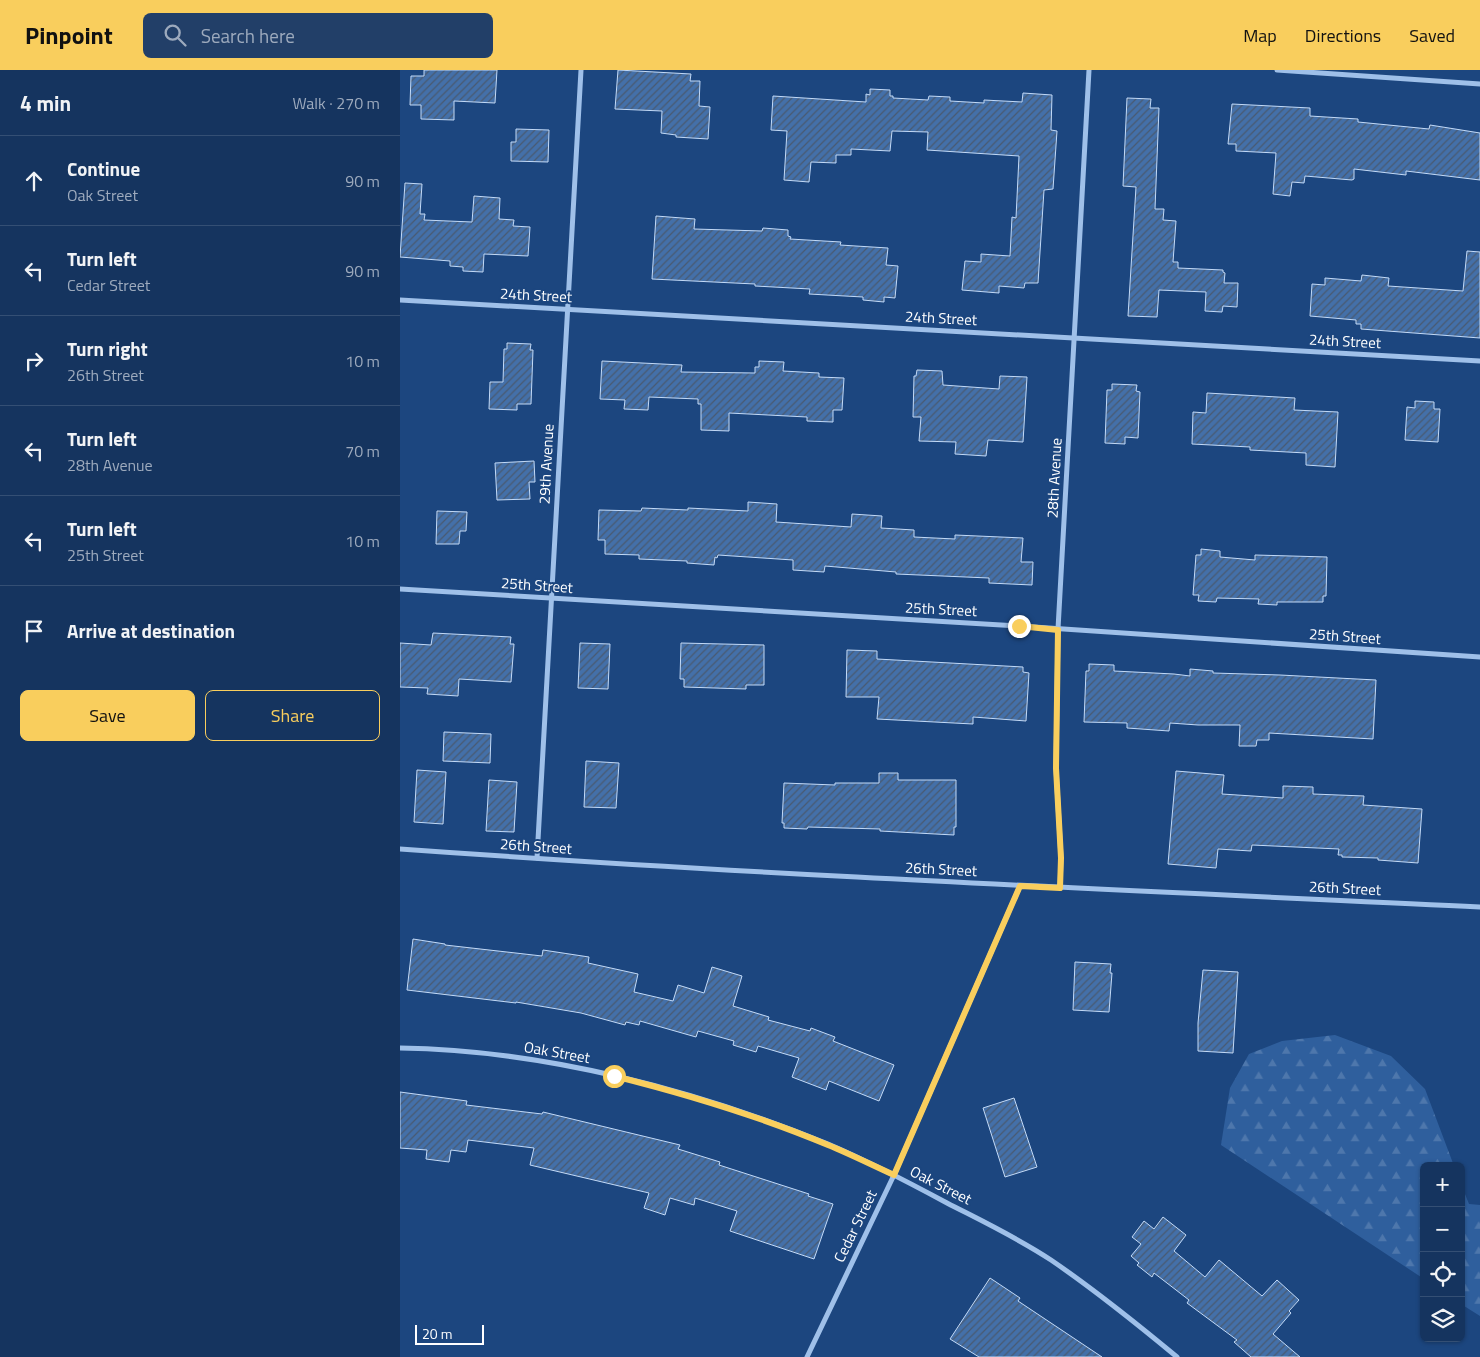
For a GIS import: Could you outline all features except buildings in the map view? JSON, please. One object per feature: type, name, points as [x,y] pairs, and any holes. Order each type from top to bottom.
[{"type":"street","name":"29th Avenue","points":[[537,858],[581,70]]},
{"type":"street","name":"28th Avenue","points":[[1060,888],[1061,858],[1056,768],[1058,630],[1089,70]]},
{"type":"street","points":[[1276,70],[1480,84]]},
{"type":"street","name":"24th Street","points":[[400,300],[1480,360]]},
{"type":"street","name":"25th Street","points":[[400,588],[1480,657]]},
{"type":"street","name":"26th Street","points":[[400,848],[537,858],[1020,886],[1480,907]]},
{"type":"street","name":"Cedar Street","points":[[807,1357],[894,1175],[1020,886]]},
{"type":"street","name":"Oak Street","points":[[400,1048],[504,1055],[614,1076],[669,1089],[828,1145],[894,1175],[1003,1230],[1051,1260],[1119,1309],[1177,1357]]},
{"type":"green space","points":[[1335,1035],[1391,1056],[1425,1089],[1452,1162],[1420,1162],[1420,1276],[1221,1145],[1230,1088],[1249,1054],[1282,1041]]},
{"type":"green space","points":[[1465,1194],[1469,1204],[1480,1205],[1480,1316],[1465,1307]]},
{"type":"route","points":[[614,1076],[669,1089],[750,1116],[828,1145],[894,1175],[1020,886],[1060,888],[1061,858],[1056,768],[1058,630],[1019,626]]}]
